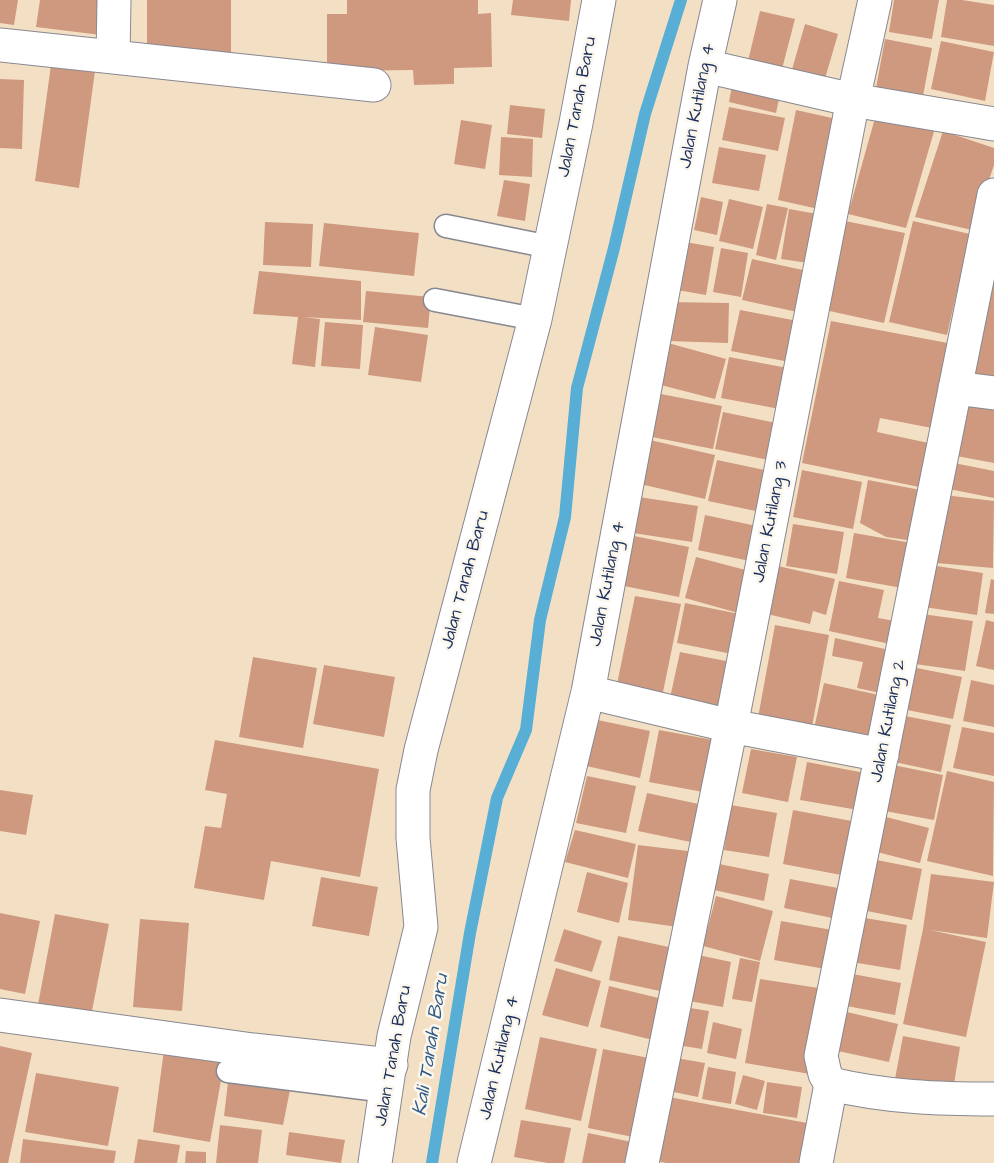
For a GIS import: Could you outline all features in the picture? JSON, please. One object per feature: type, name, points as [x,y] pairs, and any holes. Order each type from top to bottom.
[{"type":"street","points":[[113,57],[114,0]]},
{"type":"street","name":"Jalan Tanah Baru","points":[[375,1163],[394,1036],[421,927],[413,838],[413,790],[535,319],[599,0]]},
{"type":"street","name":"Jalan Kutilang 4","points":[[474,1163],[588,692],[705,66],[720,0]]},
{"type":"street","name":"Jalan Kutilang 3","points":[[642,1163],[875,0]]},
{"type":"street","points":[[0,45],[374,85]]},
{"type":"street","points":[[705,66],[854,100],[994,124]]},
{"type":"street","name":"Jalan Kutilang 2","points":[[831,1084],[825,1074],[821,1056],[994,195]]},
{"type":"street","points":[[955,388],[994,393]]},
{"type":"street","points":[[588,692],[731,726],[882,756]]},
{"type":"street","points":[[0,1015],[253,1050],[388,1078]]},
{"type":"street","points":[[816,1163],[831,1084],[864,1092],[946,1099],[994,1099]]},
{"type":"lane","points":[[446,226],[550,247]]},
{"type":"lane","points":[[435,300],[535,319]]},
{"type":"lane","points":[[228,1071],[388,1078]]},
{"type":"building","points":[[0,0],[18,0],[14,25],[0,23]]},
{"type":"building","points":[[40,0],[106,0],[101,35],[36,27]]},
{"type":"building","points":[[147,0],[231,0],[231,55],[147,54]]},
{"type":"building","points":[[347,0],[478,0],[478,14],[491,13],[492,67],[454,68],[454,84],[414,85],[413,70],[327,71],[327,14],[347,14]]},
{"type":"building","points":[[513,0],[571,0],[569,21],[511,15]]},
{"type":"building","points":[[894,0],[939,0],[932,39],[889,32]]},
{"type":"building","points":[[947,0],[994,5],[994,46],[941,37]]},
{"type":"building","points":[[760,11],[795,19],[781,73],[747,65]]},
{"type":"building","points":[[805,24],[838,34],[824,82],[791,73]]},
{"type":"building","points":[[885,39],[932,48],[923,96],[876,88]]},
{"type":"building","points":[[941,41],[994,52],[985,101],[931,89]]},
{"type":"building","points":[[51,65],[95,71],[79,188],[35,181]]},
{"type":"building","points":[[0,79],[24,80],[22,149],[0,148]]},
{"type":"building","points":[[733,80],[781,90],[776,113],[729,102]]},
{"type":"building","points":[[510,105],[545,109],[542,138],[507,134]]},
{"type":"building","points":[[729,107],[785,118],[778,151],[722,140]]},
{"type":"building","points":[[796,110],[841,120],[823,210],[778,200]]},
{"type":"building","points":[[877,111],[935,128],[906,228],[848,214]]},
{"type":"building","points":[[461,120],[492,125],[485,169],[454,164]]},
{"type":"building","points":[[943,131],[994,148],[994,165],[972,230],[915,217]]},
{"type":"building","points":[[501,137],[533,139],[532,177],[499,175]]},
{"type":"building","points":[[719,147],[766,155],[759,191],[712,183]]},
{"type":"building","points":[[504,180],[530,184],[525,221],[497,216]]},
{"type":"building","points":[[701,197],[723,202],[717,235],[694,230]]},
{"type":"building","points":[[729,199],[763,207],[753,249],[719,241]]},
{"type":"building","points":[[767,204],[788,208],[776,260],[756,255]]},
{"type":"building","points":[[789,209],[823,215],[815,264],[781,259]]},
{"type":"building","points":[[845,221],[905,233],[884,323],[825,310]]},
{"type":"building","points":[[913,221],[970,234],[947,335],[889,322]]},
{"type":"building","points":[[265,222],[313,224],[311,267],[263,265]]},
{"type":"building","points":[[324,223],[419,233],[414,276],[319,266]]},
{"type":"building","points":[[685,242],[714,247],[706,295],[677,290]]},
{"type":"building","points":[[994,246],[994,389],[967,384]]},
{"type":"building","points":[[721,248],[748,253],[741,297],[713,292]]},
{"type":"building","points":[[752,259],[812,272],[802,313],[742,300]]},
{"type":"building","points":[[259,271],[361,281],[361,320],[303,317],[320,319],[315,367],[292,364],[298,317],[253,314]]},
{"type":"building","points":[[366,291],[431,297],[428,328],[363,322]]},
{"type":"building","points":[[668,302],[729,303],[728,343],[668,341]]},
{"type":"building","points":[[740,310],[803,322],[795,363],[731,351]]},
{"type":"building","points":[[831,321],[953,344],[937,429],[880,418],[877,432],[938,445],[929,489],[802,463]]},
{"type":"building","points":[[325,322],[363,325],[360,369],[321,366]]},
{"type":"building","points":[[375,327],[428,335],[421,382],[368,375]]},
{"type":"building","points":[[668,343],[726,359],[715,399],[657,384]]},
{"type":"building","points":[[729,357],[793,369],[785,410],[721,398]]},
{"type":"building","points":[[964,393],[994,399],[994,463],[951,455]]},
{"type":"building","points":[[661,394],[722,406],[713,449],[652,437]]},
{"type":"building","points":[[723,412],[786,425],[778,462],[715,449]]},
{"type":"building","points":[[650,440],[715,455],[705,499],[640,484]]},
{"type":"building","points":[[717,460],[774,472],[765,513],[708,501]]},
{"type":"building","points":[[954,463],[994,471],[994,498],[949,489]]},
{"type":"building","points":[[802,470],[862,482],[853,529],[793,517]]},
{"type":"building","points":[[868,480],[931,492],[914,541],[886,537],[860,523]]},
{"type":"building","points":[[944,495],[994,501],[993,568],[936,563]]},
{"type":"building","points":[[639,497],[698,506],[692,542],[633,533]]},
{"type":"building","points":[[705,515],[766,528],[759,563],[698,550]]},
{"type":"building","points":[[793,524],[844,532],[837,574],[786,566]]},
{"type":"building","points":[[854,533],[917,544],[908,589],[846,578]]},
{"type":"building","points":[[629,535],[689,547],[679,597],[619,585]]},
{"type":"building","points":[[696,557],[757,573],[745,615],[685,598]]},
{"type":"building","points":[[930,565],[983,573],[977,615],[924,607]]},
{"type":"building","points":[[778,566],[835,579],[826,615],[813,611],[810,624],[767,614]]},
{"type":"building","points":[[991,579],[994,580],[994,614],[985,613]]},
{"type":"building","points":[[839,581],[884,590],[878,618],[895,621],[890,644],[829,631]]},
{"type":"building","points":[[635,596],[681,604],[661,702],[615,694]]},
{"type":"building","points":[[685,603],[749,616],[742,656],[677,643]]},
{"type":"building","points":[[922,614],[973,621],[965,671],[915,664]]},
{"type":"building","points":[[986,620],[994,622],[994,670],[976,666]]},
{"type":"building","points":[[775,625],[829,635],[811,732],[757,723]]},
{"type":"building","points":[[835,638],[894,651],[885,694],[857,688],[863,662],[832,656]]},
{"type":"building","points":[[680,652],[741,664],[729,719],[668,707]]},
{"type":"building","points":[[253,657],[317,668],[303,748],[239,737]]},
{"type":"building","points":[[324,665],[395,677],[384,737],[313,724]]},
{"type":"building","points":[[912,667],[962,677],[953,719],[902,709]]},
{"type":"building","points":[[971,680],[994,685],[994,727],[963,721]]},
{"type":"building","points":[[824,683],[888,697],[877,747],[813,733]]},
{"type":"building","points":[[900,715],[951,725],[941,772],[890,761]]},
{"type":"building","points":[[593,719],[650,731],[640,778],[582,765]]},
{"type":"building","points":[[962,727],[994,733],[994,776],[953,768]]},
{"type":"building","points":[[659,730],[724,742],[714,794],[649,782]]},
{"type":"building","points":[[215,740],[379,769],[360,877],[271,861],[264,900],[194,888],[205,826],[221,828],[227,794],[205,790]]},
{"type":"building","points":[[751,749],[797,757],[788,802],[742,793]]},
{"type":"building","points":[[807,762],[865,773],[858,810],[800,800]]},
{"type":"building","points":[[888,764],[943,775],[934,820],[879,810]]},
{"type":"building","points":[[947,771],[994,782],[993,876],[927,861]]},
{"type":"building","points":[[587,776],[636,786],[626,833],[576,823]]},
{"type":"building","points":[[0,790],[33,795],[26,835],[0,831]]},
{"type":"building","points":[[647,793],[708,806],[700,844],[638,831]]},
{"type":"building","points":[[731,805],[777,813],[769,857],[724,850]]},
{"type":"building","points":[[793,810],[862,823],[852,877],[783,864]]},
{"type":"building","points":[[886,817],[929,828],[920,863],[877,852]]},
{"type":"building","points":[[575,830],[636,844],[628,878],[565,862]]},
{"type":"building","points":[[638,845],[688,851],[678,927],[628,920]]},
{"type":"building","points":[[872,859],[922,869],[912,920],[862,910]]},
{"type":"building","points":[[719,864],[769,874],[764,901],[714,890]]},
{"type":"building","points":[[587,872],[628,883],[619,923],[577,912]]},
{"type":"building","points":[[931,874],[994,882],[987,938],[930,930],[986,942],[966,1037],[903,1024],[923,929]]},
{"type":"building","points":[[321,877],[378,887],[369,936],[312,926]]},
{"type":"building","points":[[790,879],[843,889],[837,919],[784,908]]},
{"type":"building","points":[[716,896],[773,911],[760,961],[703,946]]},
{"type":"building","points":[[0,913],[40,921],[25,994],[0,989]]},
{"type":"building","points":[[55,914],[109,924],[90,1021],[37,1010]]},
{"type":"building","points":[[853,916],[907,925],[900,970],[846,961]]},
{"type":"building","points":[[140,919],[189,923],[182,1011],[133,1007]]},
{"type":"building","points":[[781,921],[838,931],[831,970],[774,960]]},
{"type":"building","points":[[564,929],[602,941],[592,972],[554,961]]},
{"type":"building","points":[[618,936],[678,949],[669,993],[609,980]]},
{"type":"building","points":[[698,955],[731,962],[723,1007],[689,1001]]},
{"type":"building","points":[[740,958],[760,962],[752,1002],[732,999]]},
{"type":"building","points":[[556,968],[601,981],[588,1027],[542,1015]]},
{"type":"building","points":[[847,973],[901,983],[895,1015],[841,1005]]},
{"type":"building","points":[[760,979],[825,989],[810,1074],[745,1063]]},
{"type":"building","points":[[609,986],[671,1001],[661,1042],[600,1027]]},
{"type":"building","points":[[690,1008],[709,1011],[702,1049],[683,1046]]},
{"type":"building","points":[[847,1012],[898,1024],[889,1062],[838,1051]]},
{"type":"building","points":[[713,1022],[742,1029],[736,1059],[707,1053]]},
{"type":"building","points":[[903,1036],[960,1047],[953,1090],[895,1079]]},
{"type":"building","points":[[540,1037],[597,1049],[581,1121],[525,1109]]},
{"type":"building","points":[[0,1046],[32,1053],[8,1163],[0,1163]]},
{"type":"building","points":[[603,1049],[649,1058],[633,1137],[588,1128]]},
{"type":"building","points":[[164,1050],[225,1058],[210,1142],[153,1132]]},
{"type":"building","points":[[676,1058],[705,1063],[698,1097],[669,1091]]},
{"type":"building","points":[[708,1067],[736,1072],[731,1104],[702,1099]]},
{"type":"building","points":[[36,1073],[119,1087],[108,1146],[25,1132]]},
{"type":"building","points":[[229,1074],[291,1085],[283,1125],[224,1116]]},
{"type":"building","points":[[743,1075],[765,1081],[757,1110],[735,1104]]},
{"type":"building","points":[[767,1082],[802,1087],[797,1118],[763,1113]]},
{"type":"building","points":[[669,1097],[807,1123],[799,1163],[666,1163],[657,1161]]},
{"type":"building","points":[[521,1120],[571,1128],[564,1163],[548,1163],[514,1157]]},
{"type":"building","points":[[220,1125],[262,1130],[258,1163],[216,1163]]},
{"type":"building","points":[[289,1132],[345,1140],[341,1163],[286,1155]]},
{"type":"building","points":[[588,1133],[632,1142],[628,1163],[582,1163]]},
{"type":"building","points":[[23,1139],[116,1151],[114,1163],[20,1163]]},
{"type":"building","points":[[138,1139],[180,1145],[177,1163],[134,1163]]},
{"type":"building","points":[[186,1151],[206,1152],[206,1163],[185,1163]]},
{"type":"waterway","name":"Kali Tanah Baru","points":[[432,1163],[470,933],[497,798],[526,730],[540,620],[565,517],[577,388],[614,248],[645,114],[681,0]]}]
